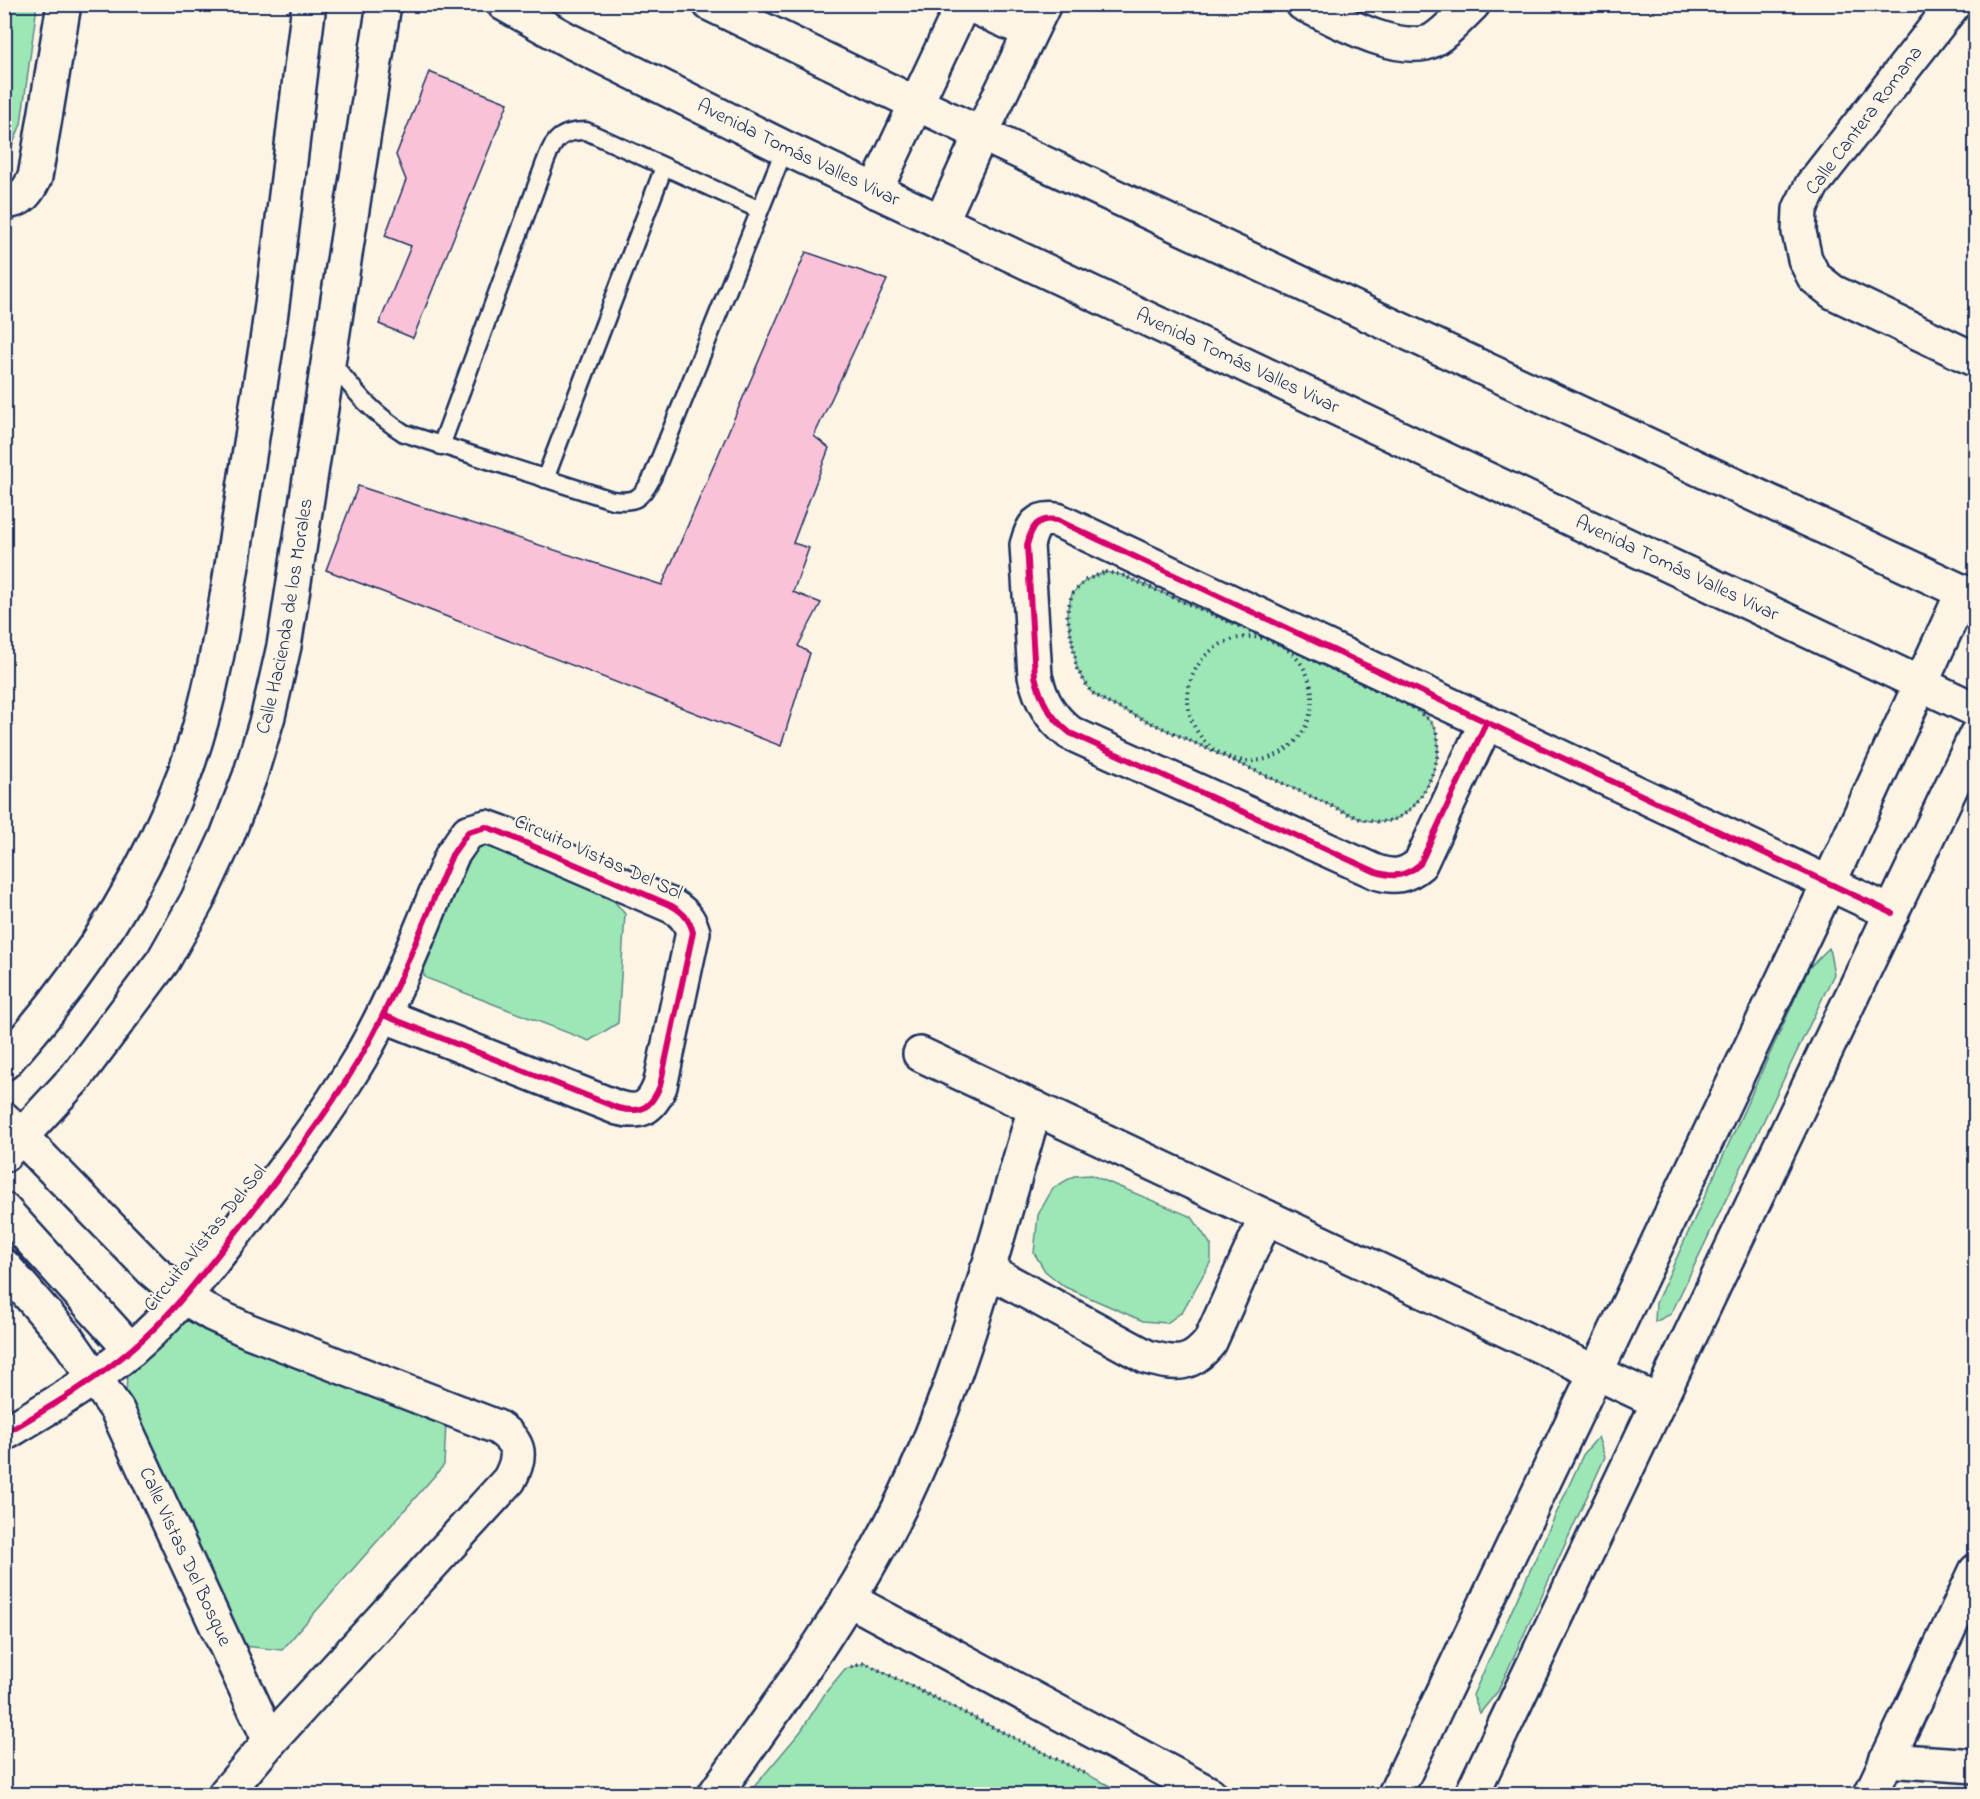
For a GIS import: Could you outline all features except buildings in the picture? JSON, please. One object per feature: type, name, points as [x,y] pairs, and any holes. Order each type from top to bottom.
[{"type":"street","points":[[4,202],[19,200],[29,191],[35,177],[64,4]]},
{"type":"street","points":[[4,1063],[40,1024],[84,965],[126,899],[165,822],[186,770],[206,705],[220,640],[267,340],[309,4]]},
{"type":"street","name":"Calle Hacienda de los Morales","points":[[10,1137],[76,1077],[163,961],[197,901],[226,839],[250,776],[265,726],[284,646],[384,4]]},
{"type":"street","name":"Avenida Tomás Valles Vivar","points":[[504,4],[607,59],[785,148],[1976,710]]},
{"type":"street","points":[[710,4],[917,104],[1969,595],[1920,685],[1829,883],[1395,1794]]},
{"type":"street","points":[[875,191],[966,4],[1037,18],[941,222]]},
{"type":"street","points":[[1303,4],[1378,38],[1402,44],[1428,43],[1452,26],[1473,4]]},
{"type":"street","name":"Calle Cantera Romana","points":[[1954,4],[1812,186],[1800,209],[1798,232],[1805,259],[1814,277],[1833,292],[1976,360]]},
{"type":"street","points":[[1486,723],[1420,864],[1412,871],[1400,876],[1376,872],[1071,733],[1057,723],[1046,710],[1039,695],[1035,676],[1027,544],[1031,531],[1038,522],[1048,519],[1058,520],[1892,913]]},
{"type":"street","points":[[1472,1794],[1976,735]]},
{"type":"street","name":"Circuito Vistas Del Sol","points":[[4,1434],[95,1377],[131,1350],[161,1323],[184,1297],[246,1219],[334,1098],[360,1058],[383,1015],[452,855],[468,832],[486,827],[500,832],[672,906],[682,911],[690,921],[693,932],[660,1086],[655,1099],[645,1108],[631,1112],[618,1108],[383,1015]]},
{"type":"street","points":[[920,1054],[1659,1402]]},
{"type":"street","points":[[715,1794],[791,1688],[848,1599],[877,1551],[905,1496],[958,1365],[1035,1108]]},
{"type":"street","name":"Circuito Vistas Del Sol","points":[[10,1137],[184,1297],[249,1332],[497,1427],[508,1435],[517,1447],[518,1464],[509,1480],[270,1741],[225,1794]]},
{"type":"street","points":[[4,1210],[131,1350]]},
{"type":"street","points":[[987,1270],[1147,1357],[1166,1362],[1183,1363],[1199,1355],[1210,1342],[1266,1217]]},
{"type":"street","points":[[4,1266],[62,1333],[95,1377]]},
{"type":"street","name":"Calle Vistas Del Bosque","points":[[95,1377],[121,1419],[270,1741]]},
{"type":"street","points":[[1871,1794],[1976,1571]]},
{"type":"street","points":[[848,1599],[1210,1794]]},
{"type":"street","points":[[1886,1760],[1976,1766]]},
{"type":"lane","points":[[441,446],[546,160],[560,136],[573,131],[586,131],[760,210]]},
{"type":"lane","points":[[329,358],[368,407],[404,433],[612,500],[626,502],[637,499],[645,492],[652,478],[785,148]]},
{"type":"lane","points":[[545,479],[664,167]]},
{"type":"path","points":[[1105,572],[1122,575],[1280,644],[1416,709],[1433,725],[1439,742],[1435,769],[1416,805],[1400,817],[1378,823],[1360,819],[1108,703],[1091,692],[1077,669],[1067,613],[1072,594],[1086,580],[1105,572]]},
{"type":"path","points":[[1238,637],[1260,637],[1280,644],[1296,656],[1307,672],[1312,692],[1311,711],[1304,729],[1291,745],[1275,756],[1256,761],[1236,760],[1218,753],[1201,739],[1190,720],[1187,699],[1191,677],[1201,659],[1218,644],[1238,637]]},
{"type":"path","points":[[845,1669],[865,1663],[1094,1778]]},
{"type":"green space","points":[[5,4],[36,5],[36,13],[21,124],[12,146],[5,150]]},
{"type":"green space","points":[[1105,572],[1122,575],[1280,644],[1416,709],[1433,725],[1438,748],[1432,775],[1418,800],[1401,816],[1391,820],[1360,819],[1108,703],[1091,692],[1077,669],[1067,613],[1072,594],[1086,580]]},
{"type":"green space","points":[[476,842],[609,895],[625,914],[618,1023],[589,1041],[426,978],[414,960]]},
{"type":"green space","points":[[1829,948],[1834,974],[1671,1314],[1655,1322],[1656,1303],[1809,968]]},
{"type":"green space","points":[[1091,1175],[1192,1217],[1211,1245],[1211,1261],[1182,1312],[1167,1323],[1143,1321],[1065,1287],[1045,1271],[1034,1253],[1038,1215],[1053,1188],[1074,1176]]},
{"type":"green space","points":[[203,1320],[446,1422],[444,1465],[282,1650],[233,1645],[126,1396],[127,1372],[178,1322]]},
{"type":"green space","points":[[1598,1437],[1605,1457],[1498,1691],[1480,1713],[1473,1695],[1583,1455]]},
{"type":"green space","points":[[865,1663],[1126,1794],[748,1794],[801,1731],[826,1692],[845,1669]]},
{"type":"cycle path","points":[[1486,723],[1420,864],[1399,875],[1376,872],[1070,733],[1057,721],[1047,708],[1035,676],[1027,545],[1033,528],[1045,520],[1057,520],[1892,913]]},
{"type":"cycle path","points":[[4,1434],[87,1383],[148,1335],[187,1293],[236,1232],[316,1125],[360,1058],[398,984],[452,855],[468,832],[486,827],[500,832],[672,906],[686,917],[693,932],[660,1086],[653,1100],[644,1108],[633,1110],[618,1108],[383,1015]]}]
